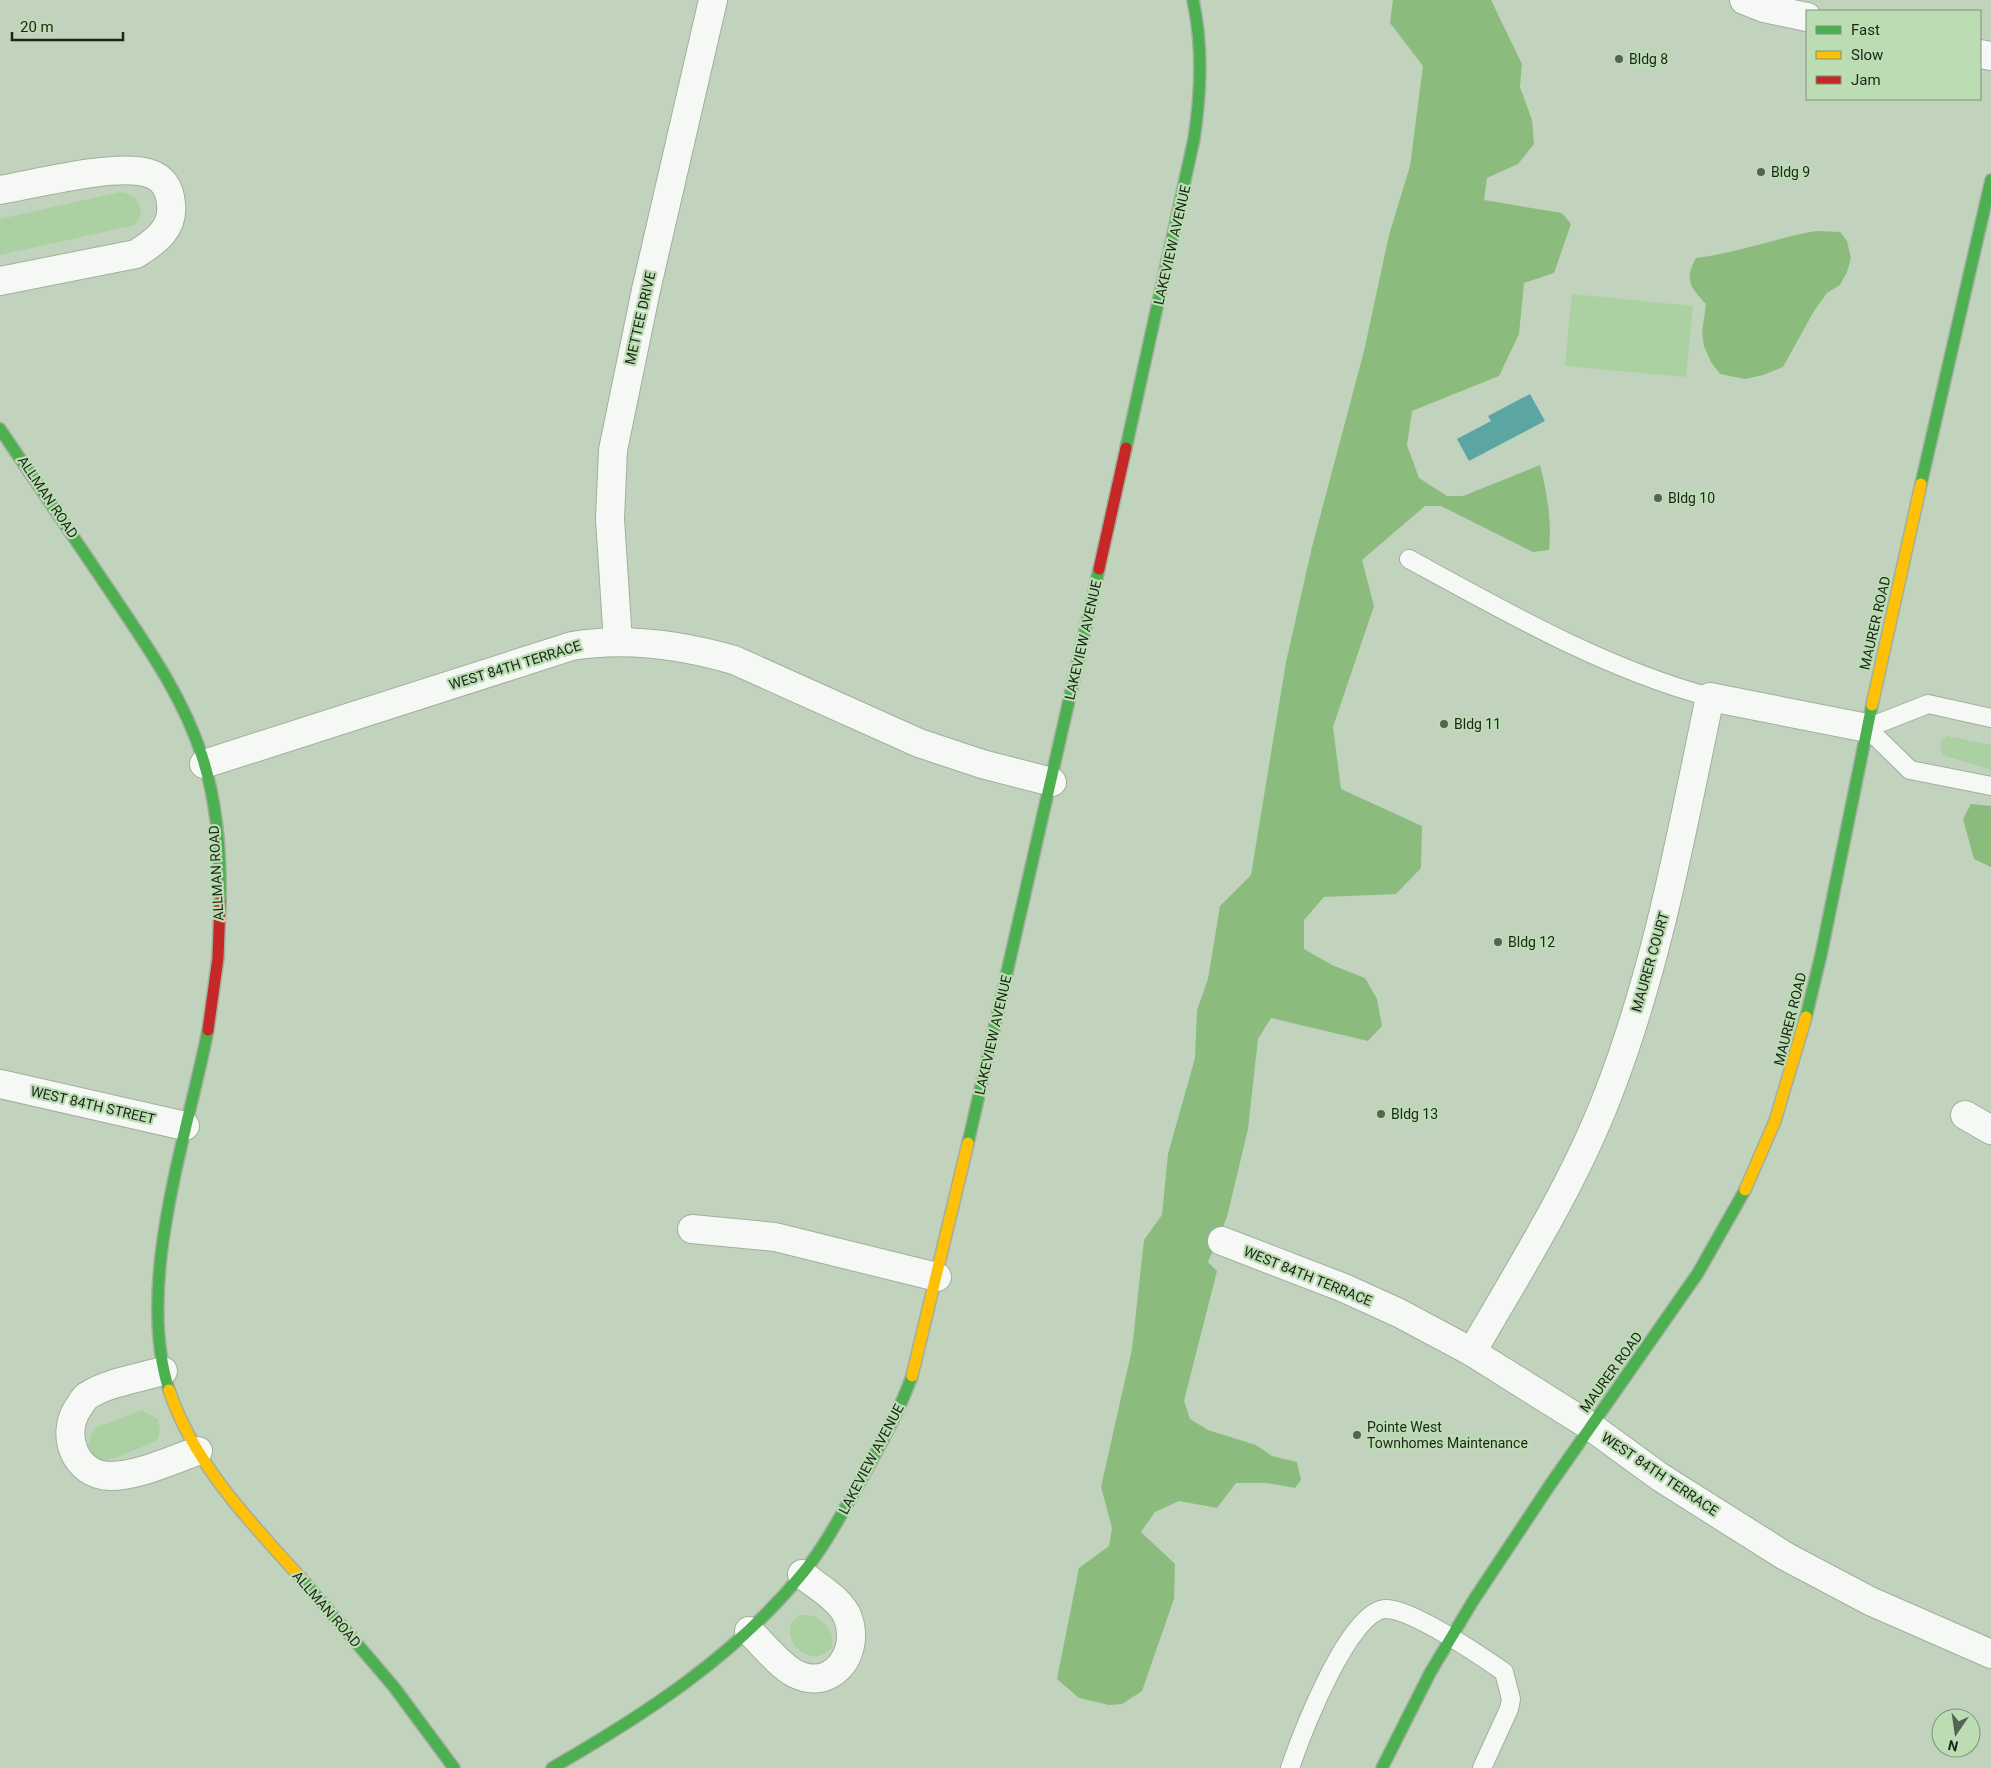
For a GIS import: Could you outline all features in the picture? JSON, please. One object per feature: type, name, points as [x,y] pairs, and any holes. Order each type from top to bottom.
[{"type":"street","name":"METTEE DRIVE","points":[[618,642],[610,519],[613,450],[646,290],[714,0]]},
{"type":"street","name":"LAKEVIEW AVENUE","points":[[552,1768],[613,1734],[710,1666],[750,1631],[802,1574],[832,1531],[903,1400],[916,1364],[937,1277],[1052,782],[1194,144],[1200,57],[1197,17],[1193,0]]},
{"type":"street","points":[[1744,0],[1764,8],[1806,17]]},
{"type":"street","points":[[0,190],[131,169],[150,173],[166,184],[172,213],[167,229],[154,243],[136,254],[0,281]]},
{"type":"street","name":"MAURER ROAD","points":[[1382,1768],[1436,1663],[1496,1565],[1590,1426],[1697,1276],[1728,1225],[1752,1176],[1784,1098],[1811,999],[1867,728],[1991,180]]},
{"type":"street","name":"ALLMAN ROAD","points":[[0,429],[160,664],[173,688],[204,764],[216,833],[221,908],[210,1017],[185,1126],[159,1269],[158,1300],[163,1370],[179,1415],[198,1451],[252,1524],[329,1608],[421,1720],[454,1768]]},
{"type":"street","name":"WEST 84TH TERRACE","points":[[204,764],[572,646],[593,642],[618,642],[674,647],[734,660],[919,743],[982,764],[1052,782]]},
{"type":"street","points":[[1710,697],[1867,728]]},
{"type":"street","name":"MAURER COURT","points":[[1472,1352],[1578,1166],[1610,1091],[1655,946],[1672,881],[1710,697]]},
{"type":"street","name":"WEST 84TH STREET","points":[[0,1084],[185,1126]]},
{"type":"street","points":[[1965,1115],[1991,1130]]},
{"type":"street","points":[[692,1228],[775,1237],[937,1277]]},
{"type":"street","name":"WEST 84TH TERRACE","points":[[1222,1241],[1344,1288],[1400,1313],[1472,1352],[1590,1426],[1660,1477],[1784,1556],[1870,1602],[1991,1654]]},
{"type":"street","points":[[163,1370],[104,1388],[86,1397],[74,1415],[69,1435],[74,1452],[87,1468],[108,1476],[126,1475],[198,1451]]},
{"type":"street","points":[[750,1631],[793,1673],[811,1679],[830,1676],[842,1666],[851,1632],[848,1617],[841,1607],[802,1574]]},
{"type":"lane","points":[[1409,559],[1510,614],[1594,653],[1676,688],[1710,697]]},
{"type":"lane","points":[[1991,718],[1928,704],[1867,728],[1910,770],[1991,786]]},
{"type":"lane","points":[[1290,1768],[1298,1743],[1325,1684],[1356,1628],[1371,1615],[1384,1609],[1398,1610],[1451,1638],[1504,1672],[1511,1699],[1508,1714],[1482,1768]]},
{"type":"green space","points":[[1393,0],[1491,0],[1522,64],[1520,87],[1532,120],[1534,144],[1518,164],[1487,178],[1484,200],[1562,213],[1571,224],[1554,273],[1524,283],[1519,334],[1499,376],[1412,411],[1407,445],[1419,478],[1447,496],[1463,496],[1540,465],[1548,507],[1550,528],[1549,550],[1533,552],[1441,506],[1425,506],[1362,560],[1374,606],[1333,727],[1341,789],[1422,826],[1421,868],[1396,894],[1324,897],[1304,920],[1304,949],[1332,965],[1365,978],[1377,999],[1382,1026],[1368,1041],[1271,1018],[1258,1039],[1248,1129],[1227,1217],[1208,1262],[1217,1271],[1184,1401],[1190,1419],[1208,1430],[1256,1445],[1272,1456],[1297,1462],[1301,1480],[1295,1488],[1267,1483],[1236,1483],[1217,1508],[1179,1501],[1155,1512],[1141,1532],[1175,1564],[1174,1599],[1142,1691],[1122,1704],[1109,1705],[1079,1698],[1057,1679],[1079,1568],[1109,1546],[1112,1528],[1101,1487],[1132,1349],[1144,1240],[1162,1215],[1168,1154],[1195,1058],[1197,1010],[1208,979],[1220,906],[1251,875],[1286,662],[1312,547],[1364,351],[1389,235],[1410,166],[1423,66],[1390,23]]},
{"type":"green space","points":[[120,192],[133,196],[138,201],[141,214],[135,225],[0,255],[0,219]]},
{"type":"green space","points":[[1816,231],[1840,232],[1847,241],[1851,258],[1847,272],[1840,285],[1827,293],[1814,311],[1783,367],[1763,375],[1745,379],[1720,374],[1711,362],[1704,346],[1702,333],[1706,304],[1690,283],[1690,272],[1696,258],[1726,253]]},
{"type":"green space","points":[[1572,294],[1693,306],[1686,377],[1565,366]]},
{"type":"green space","points":[[1947,736],[1991,745],[1991,770],[1942,755],[1940,743]]},
{"type":"green space","points":[[1971,804],[1991,806],[1991,867],[1974,859],[1963,819]]},
{"type":"green space","points":[[142,1410],[158,1419],[160,1430],[157,1441],[107,1461],[95,1458],[88,1446],[92,1432],[97,1427]]},
{"type":"green space","points":[[801,1615],[816,1617],[828,1628],[831,1633],[832,1643],[831,1648],[827,1652],[818,1656],[809,1655],[794,1645],[790,1628],[793,1621]]},
{"type":"water","points":[[1530,394],[1545,421],[1469,461],[1457,439],[1491,421],[1488,416]]},
{"type":"traffic: fast","points":[[1126,448],[1194,139],[1198,104],[1200,52],[1193,0]]},
{"type":"traffic: fast","points":[[1921,484],[1991,180]]},
{"type":"traffic: fast","points":[[0,429],[148,649],[184,711],[202,756],[215,810],[220,865],[220,902]]},
{"type":"traffic: fast","points":[[968,1143],[1099,569]]},
{"type":"traffic: fast","points":[[1806,1017],[1821,955],[1872,705]]},
{"type":"traffic: fast","points":[[169,1390],[160,1348],[158,1304],[161,1257],[177,1163],[208,1030]]},
{"type":"traffic: fast","points":[[1382,1768],[1430,1673],[1473,1601],[1550,1485],[1698,1273],[1745,1190]]},
{"type":"traffic: fast","points":[[552,1768],[620,1727],[686,1682],[717,1658],[776,1604],[811,1563],[834,1527],[889,1428],[912,1376]]},
{"type":"traffic: fast","points":[[301,1578],[394,1687],[454,1768]]},
{"type":"traffic: slow","points":[[1872,705],[1921,484]]},
{"type":"traffic: slow","points":[[1745,1190],[1775,1121],[1806,1017]]},
{"type":"traffic: slow","points":[[912,1376],[968,1143]]},
{"type":"traffic: slow","points":[[169,1390],[193,1443],[208,1467],[243,1513],[301,1578]]},
{"type":"traffic: jam","points":[[1099,569],[1126,448]]},
{"type":"traffic: jam","points":[[208,1030],[218,958],[220,902]]},
{"type":"place","name":"Bldg 8","points":[[1619,59]]},
{"type":"place","name":"Bldg 9","points":[[1761,172]]},
{"type":"place","name":"Bldg 10","points":[[1658,498]]},
{"type":"place","name":"Bldg 11","points":[[1444,724]]},
{"type":"place","name":"Bldg 12","points":[[1498,942]]},
{"type":"place","name":"Bldg 13","points":[[1381,1114]]},
{"type":"place","name":"Pointe West Townhomes Maintenance","points":[[1357,1435]]}]
